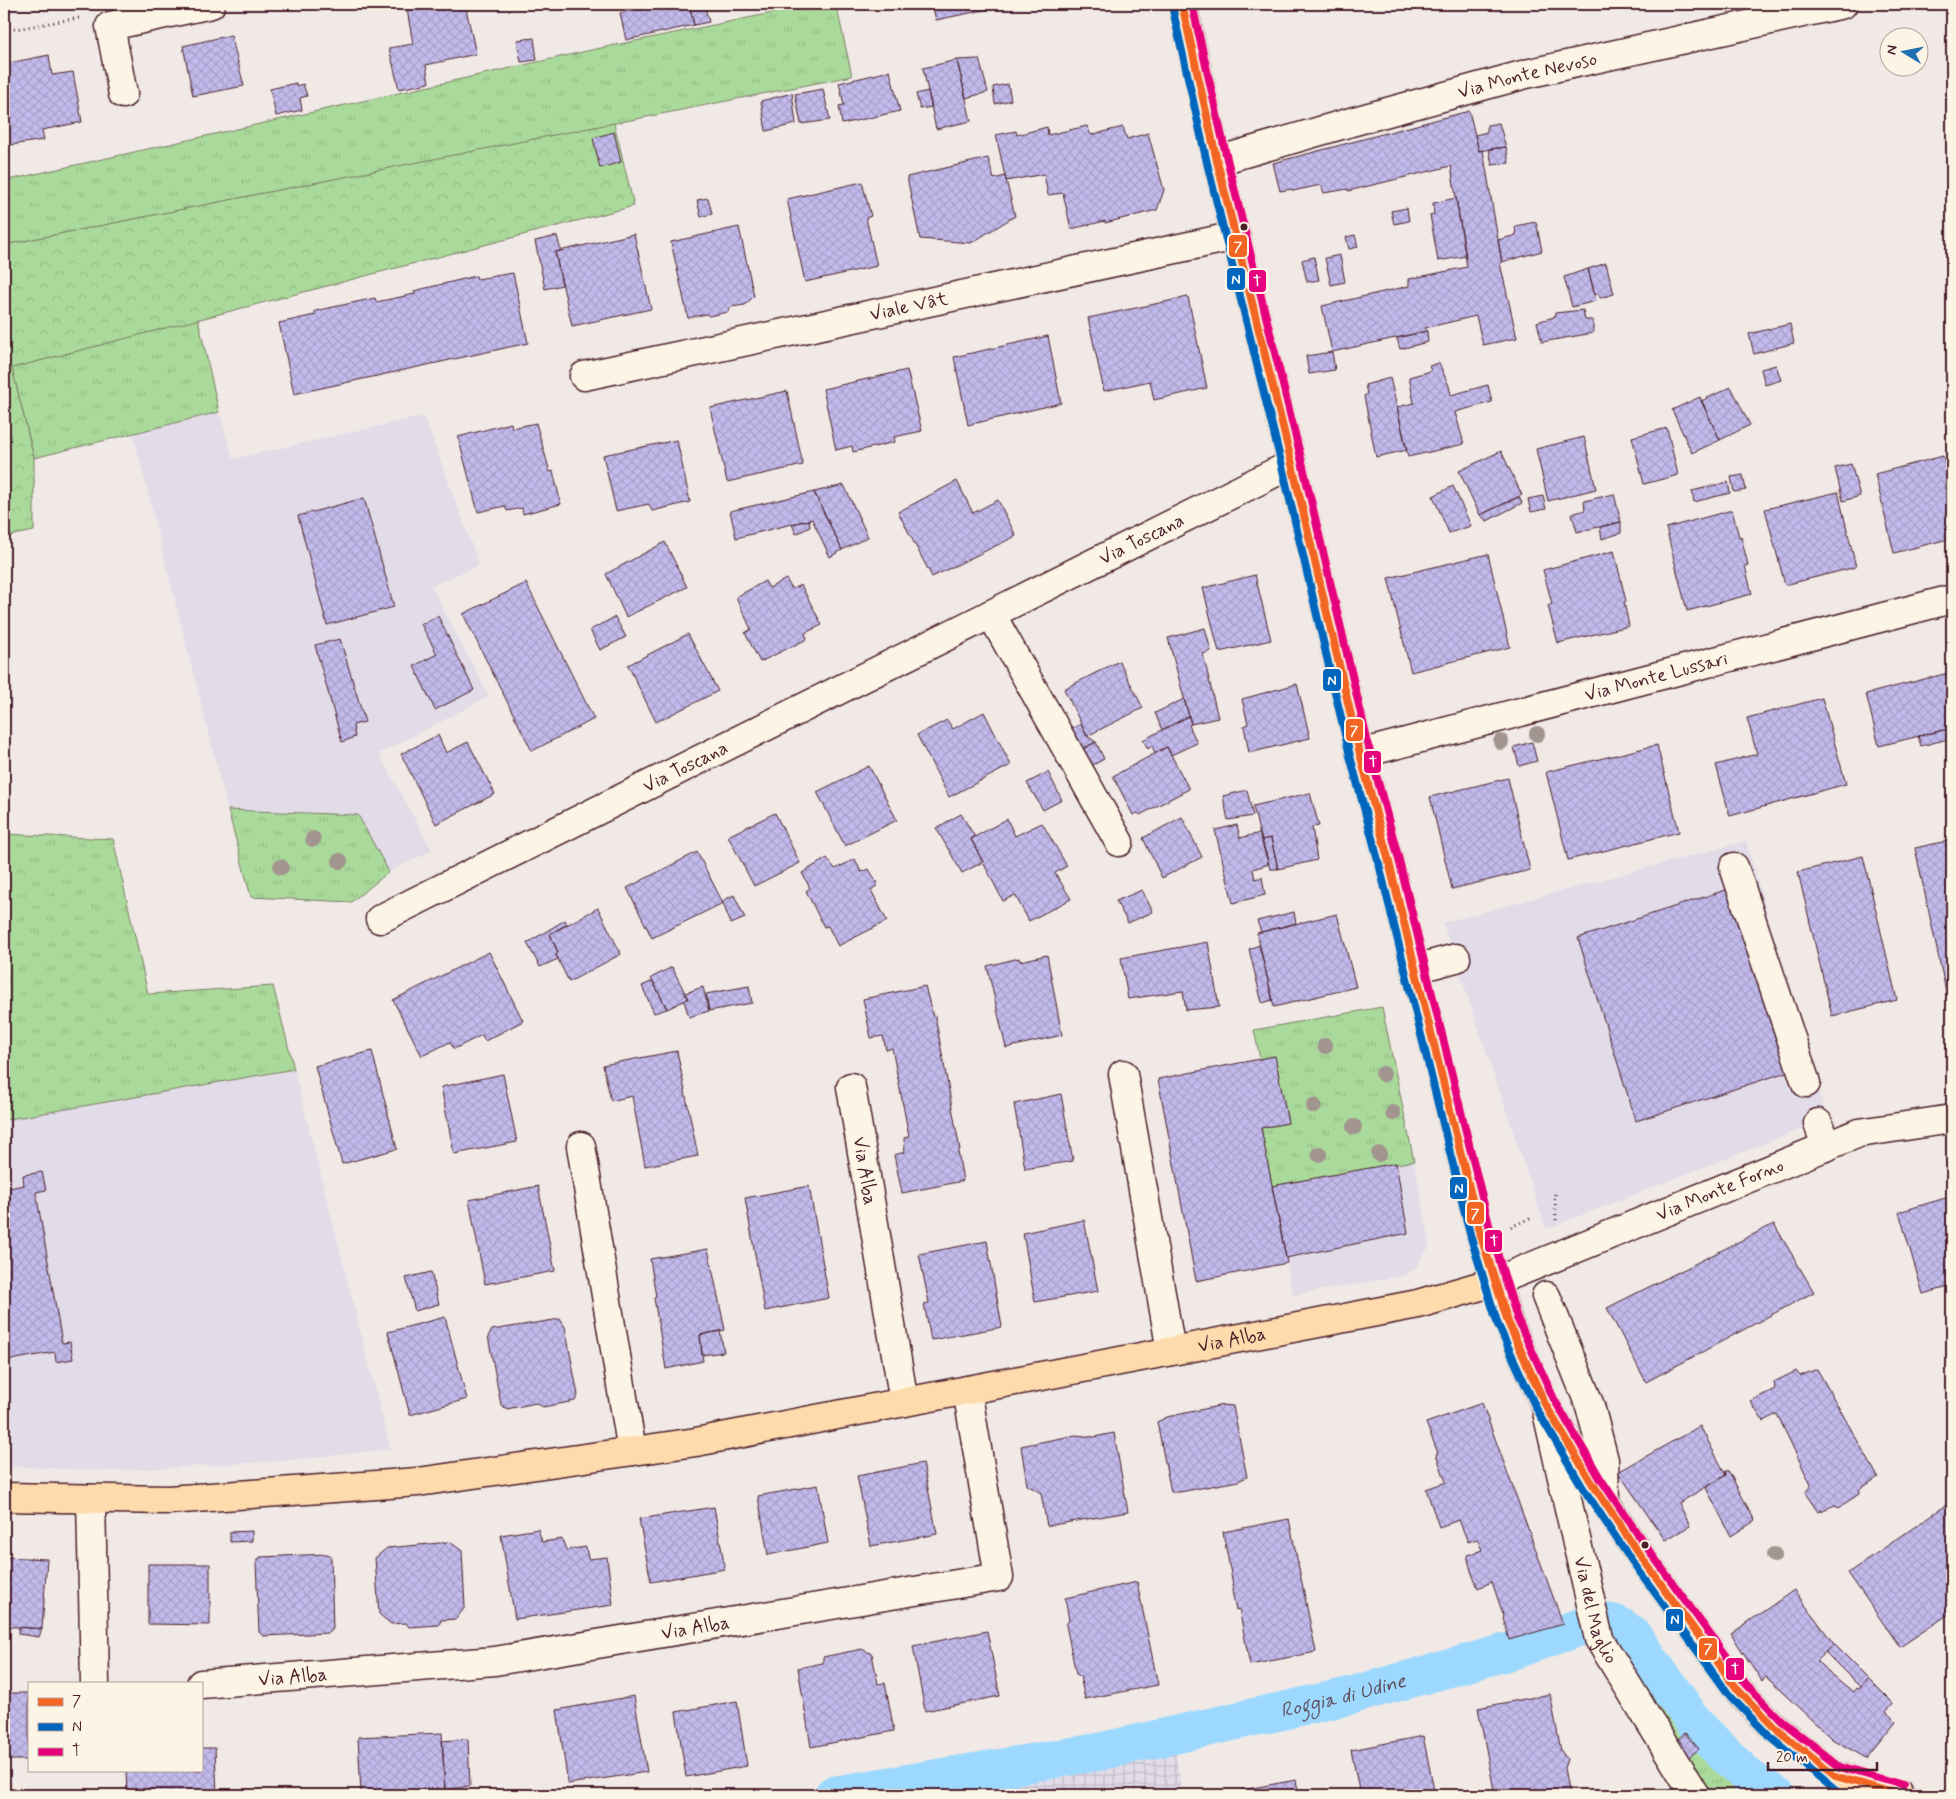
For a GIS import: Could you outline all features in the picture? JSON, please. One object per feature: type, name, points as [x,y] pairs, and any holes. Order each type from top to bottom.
[{"type":"main road","points":[[1182,4],[1217,162],[1292,464],[1360,754],[1388,858],[1494,1282],[1508,1322],[1545,1404],[1605,1502],[1738,1690],[1774,1728],[1856,1795]]},
{"type":"main road","name":"Via Alba","points":[[4,1497],[168,1500],[418,1482],[696,1442],[1418,1304],[1494,1282]]},
{"type":"main road","points":[[1835,1776],[1900,1795]]},
{"type":"street","points":[[123,94],[110,26],[211,4]]},
{"type":"street","name":"Via Monte Nevoso","points":[[1217,162],[1351,122],[1526,74],[1843,4]]},
{"type":"street","name":"Viale Vât","points":[[584,376],[1236,236]]},
{"type":"street","name":"Via Toscana","points":[[380,920],[1292,464]]},
{"type":"street","name":"Via Monte Lussari","points":[[1360,754],[1952,599]]},
{"type":"street","points":[[991,614],[1119,842]]},
{"type":"street","points":[[1734,867],[1806,1084]]},
{"type":"street","points":[[1415,969],[1456,958]]},
{"type":"street","points":[[1123,1074],[1172,1351]]},
{"type":"street","name":"Via Alba","points":[[851,1087],[904,1402]]},
{"type":"street","name":"Via Monte Forno","points":[[1494,1282],[1822,1135],[1859,1133],[1952,1119]]},
{"type":"street","points":[[581,1146],[632,1451]]},
{"type":"street","points":[[1546,1296],[1590,1406],[1604,1460],[1605,1502]]},
{"type":"street","name":"Via Alba","points":[[202,1684],[495,1661],[999,1577],[967,1390]]},
{"type":"street","name":"Via del Maglio","points":[[1545,1404],[1599,1639],[1695,1795]]},
{"type":"street","points":[[91,1499],[95,1682]]},
{"type":"path","points":[[4,31],[82,17]]},
{"type":"path","points":[[1556,1194],[1556,1227]]},
{"type":"path","points":[[1504,1230],[1532,1217]]},
{"type":"shaded area","points":[[219,412],[233,459],[424,416],[479,565],[431,586],[489,696],[379,754],[432,850],[389,872],[358,815],[228,810],[133,434]]},
{"type":"shaded area","points":[[1746,841],[1827,1119],[1546,1229],[1443,923]]},
{"type":"shaded area","points":[[294,1069],[390,1449],[282,1461],[111,1471],[4,1466],[4,1117]]},
{"type":"shaded area","points":[[1414,1161],[1429,1239],[1428,1248],[1415,1269],[1405,1275],[1391,1278],[1293,1295],[1272,1186]]},
{"type":"shaded area","points":[[1175,1750],[1182,1795],[906,1795]]},
{"type":"green space","points":[[816,4],[836,4],[852,76],[4,245],[4,181],[596,49]]},
{"type":"green space","points":[[614,123],[634,206],[12,368],[34,458],[34,531],[4,537],[4,245]]},
{"type":"green space","points":[[198,319],[219,412],[34,458],[12,368]]},
{"type":"green space","points":[[228,810],[358,815],[389,872],[351,902],[251,897]]},
{"type":"green space","points":[[4,834],[113,839],[148,994],[273,986],[294,1069],[4,1120]]},
{"type":"green space","points":[[1382,1007],[1414,1161],[1272,1186],[1261,1128],[1288,1123],[1275,1056],[1260,1059],[1254,1030]]},
{"type":"green space","points":[[1615,1633],[1685,1733],[1763,1795],[1713,1795],[1676,1741],[1611,1636]]},
{"type":"building","points":[[406,4],[465,4],[476,54],[426,65],[429,83],[399,89],[389,48],[413,44]]},
{"type":"building","points":[[581,4],[599,4],[582,8]]},
{"type":"building","points":[[656,4],[689,4],[694,25],[626,40],[620,13]]},
{"type":"building","points":[[689,4],[704,4],[709,22],[694,25]]},
{"type":"building","points":[[882,4],[895,4],[896,6],[884,9]]},
{"type":"building","points":[[932,4],[1013,4],[936,20]]},
{"type":"building","points":[[231,35],[244,86],[193,96],[183,46]]},
{"type":"building","points":[[534,38],[537,60],[521,62],[517,40]]},
{"type":"building","points":[[49,55],[52,75],[73,72],[82,122],[42,130],[44,140],[4,146],[4,64]]},
{"type":"building","points":[[979,59],[988,92],[966,98],[957,60]]},
{"type":"building","points":[[957,60],[971,121],[936,129],[923,68]]},
{"type":"building","points":[[890,71],[900,111],[842,124],[839,106],[844,105],[839,83]]},
{"type":"building","points":[[296,83],[296,86],[303,84],[307,96],[300,98],[302,110],[276,116],[270,89]]},
{"type":"building","points":[[1008,84],[1011,100],[995,104],[993,87]]},
{"type":"building","points":[[823,89],[830,120],[801,124],[795,94]]},
{"type":"building","points":[[928,91],[932,107],[920,109],[916,94]]},
{"type":"building","points":[[792,93],[796,124],[766,131],[761,101]]},
{"type":"building","points":[[1469,111],[1479,151],[1483,150],[1502,263],[1500,263],[1517,338],[1483,345],[1476,316],[1425,328],[1427,331],[1332,352],[1322,306],[1409,286],[1409,279],[1467,267],[1451,166],[1348,191],[1348,189],[1324,193],[1321,185],[1293,191],[1292,189],[1280,191],[1273,163]]},
{"type":"building","points":[[1499,123],[1506,147],[1479,151],[1475,135],[1487,132],[1487,125]]},
{"type":"building","points":[[1087,126],[1091,135],[1123,127],[1127,139],[1148,133],[1164,190],[1157,210],[1071,229],[1063,193],[1048,195],[1044,174],[1006,181],[996,135],[1016,131],[1017,135],[1047,127],[1048,135]]},
{"type":"building","points":[[614,132],[621,162],[600,168],[593,138]]},
{"type":"building","points":[[1506,147],[1509,163],[1492,165],[1489,149]]},
{"type":"building","points":[[988,158],[994,179],[1005,176],[1015,216],[971,243],[920,239],[907,177]]},
{"type":"building","points":[[862,182],[871,216],[866,218],[877,266],[805,282],[787,199]]},
{"type":"building","points":[[708,198],[712,214],[701,217],[697,200]]},
{"type":"building","points":[[1456,198],[1466,256],[1438,261],[1430,215],[1434,214],[1433,203]]},
{"type":"building","points":[[1407,208],[1409,221],[1394,224],[1391,211]]},
{"type":"building","points":[[1536,222],[1542,251],[1502,262],[1498,240],[1516,235],[1515,226]]},
{"type":"building","points":[[739,227],[754,296],[745,305],[731,307],[728,312],[688,318],[671,242]]},
{"type":"building","points":[[634,234],[651,309],[572,326],[555,252]]},
{"type":"building","points":[[1355,235],[1358,247],[1349,249],[1346,237]]},
{"type":"building","points":[[557,236],[561,251],[555,252],[562,285],[545,289],[535,241]]},
{"type":"building","points":[[1340,255],[1345,282],[1331,285],[1325,258]]},
{"type":"building","points":[[1314,257],[1319,280],[1307,282],[1302,260]]},
{"type":"building","points":[[1606,263],[1614,294],[1600,298],[1599,294],[1595,295],[1588,269]]},
{"type":"building","points":[[1588,269],[1596,301],[1572,307],[1564,277]]},
{"type":"building","points":[[513,273],[528,343],[294,394],[279,323],[315,315],[315,311],[375,298],[376,302],[415,294],[414,291],[476,276],[477,279]]},
{"type":"building","points":[[1188,297],[1207,388],[1154,400],[1150,381],[1104,391],[1088,318]]},
{"type":"building","points":[[1583,310],[1585,320],[1593,320],[1593,333],[1542,342],[1537,322],[1554,317],[1555,313]]},
{"type":"building","points":[[1790,324],[1794,343],[1754,354],[1749,334]]},
{"type":"building","points":[[1427,331],[1428,342],[1400,349],[1397,338]]},
{"type":"building","points":[[1048,336],[1061,403],[968,425],[954,357]]},
{"type":"building","points":[[1332,352],[1335,370],[1309,374],[1306,356]]},
{"type":"building","points":[[1439,363],[1451,395],[1488,385],[1492,402],[1455,412],[1464,444],[1408,457],[1397,407],[1414,403],[1409,377],[1431,371],[1429,366]]},
{"type":"building","points":[[1776,365],[1781,380],[1765,385],[1761,369]]},
{"type":"building","points":[[907,370],[922,431],[894,437],[895,442],[853,452],[852,446],[836,450],[823,389]]},
{"type":"building","points":[[1390,378],[1407,450],[1376,457],[1364,396],[1367,394],[1365,385]]},
{"type":"building","points":[[1731,387],[1750,425],[1720,440],[1701,401]]},
{"type":"building","points":[[787,391],[803,465],[727,482],[710,408]]},
{"type":"building","points":[[1700,397],[1720,440],[1692,453],[1672,410]]},
{"type":"building","points":[[511,423],[512,428],[536,423],[550,472],[553,471],[561,504],[523,514],[522,508],[507,511],[505,506],[478,512],[458,437]]},
{"type":"building","points":[[1667,428],[1678,475],[1644,484],[1632,437]]},
{"type":"building","points":[[1584,437],[1596,489],[1548,501],[1536,449]]},
{"type":"building","points":[[677,440],[690,502],[652,511],[649,504],[616,511],[603,455]]},
{"type":"building","points":[[1501,451],[1522,495],[1480,515],[1459,471]]},
{"type":"building","points":[[1943,456],[1952,494],[1952,538],[1894,553],[1875,474]]},
{"type":"building","points":[[1851,464],[1860,496],[1843,501],[1835,468]]},
{"type":"building","points":[[1743,475],[1746,490],[1734,492],[1731,477]]},
{"type":"building","points":[[957,481],[973,513],[998,500],[1016,536],[932,577],[898,512]]},
{"type":"building","points":[[1728,482],[1730,493],[1694,502],[1692,491]]},
{"type":"building","points":[[844,485],[868,537],[842,550],[814,492]]},
{"type":"building","points":[[1453,486],[1471,526],[1449,533],[1433,496]]},
{"type":"building","points":[[814,492],[842,550],[830,557],[812,519],[736,538],[730,511]]},
{"type":"building","points":[[1838,492],[1856,567],[1785,585],[1765,509]]},
{"type":"building","points":[[1614,494],[1621,522],[1577,532],[1572,514],[1585,510],[1584,501]]},
{"type":"building","points":[[1543,496],[1546,509],[1531,512],[1528,499]]},
{"type":"building","points":[[1519,497],[1522,503],[1487,521],[1480,515]]},
{"type":"building","points":[[364,498],[394,607],[327,625],[298,516]]},
{"type":"building","points":[[1732,510],[1748,565],[1745,566],[1752,594],[1687,611],[1666,528]]},
{"type":"building","points":[[809,520],[810,527],[796,534],[792,524]]},
{"type":"building","points":[[1621,522],[1621,533],[1602,539],[1600,527]]},
{"type":"building","points":[[665,542],[687,587],[626,617],[606,574]]},
{"type":"building","points":[[1614,551],[1626,601],[1624,602],[1629,626],[1558,643],[1548,606],[1552,604],[1543,570]]},
{"type":"building","points":[[1488,554],[1510,647],[1411,672],[1388,578]]},
{"type":"building","points":[[1255,575],[1271,640],[1219,652],[1203,588]]},
{"type":"building","points":[[786,579],[792,589],[801,585],[822,625],[805,633],[807,639],[760,662],[745,633],[751,629],[736,597],[765,581],[769,588]]},
{"type":"building","points":[[526,583],[594,719],[532,751],[463,614]]},
{"type":"building","points":[[438,616],[474,690],[435,710],[414,666],[437,654],[421,624]]},
{"type":"building","points":[[615,617],[626,637],[600,650],[590,630]]},
{"type":"building","points":[[1205,628],[1211,651],[1203,654],[1218,718],[1191,724],[1168,638]]},
{"type":"building","points":[[688,634],[718,691],[656,722],[628,665]]},
{"type":"building","points":[[340,639],[365,722],[353,725],[355,737],[342,742],[315,645]]},
{"type":"building","points":[[1119,661],[1143,708],[1087,736],[1064,689]]},
{"type":"building","points":[[1952,672],[1952,728],[1879,746],[1866,694]]},
{"type":"building","points":[[1297,684],[1310,738],[1249,753],[1244,726],[1248,724],[1242,699]]},
{"type":"building","points":[[1822,698],[1846,784],[1730,816],[1716,765],[1757,754],[1747,718]]},
{"type":"building","points":[[1184,699],[1189,716],[1162,730],[1155,713]]},
{"type":"building","points":[[984,712],[1011,765],[949,797],[917,735],[947,720],[953,729]]},
{"type":"building","points":[[1189,716],[1191,724],[1189,725],[1197,743],[1171,755],[1167,747],[1155,753],[1152,746],[1148,749],[1143,740]]},
{"type":"building","points":[[1081,724],[1087,736],[1096,742],[1071,755],[1061,733]]},
{"type":"building","points":[[1952,728],[1952,738],[1921,746],[1918,736]]},
{"type":"building","points":[[438,735],[446,753],[468,742],[495,794],[436,824],[401,754]]},
{"type":"building","points":[[1096,742],[1104,759],[1080,772],[1071,755]]},
{"type":"building","points":[[1532,742],[1537,761],[1519,766],[1514,747]]},
{"type":"building","points":[[1657,745],[1679,832],[1568,860],[1546,772]]},
{"type":"building","points":[[1167,747],[1189,789],[1140,815],[1138,813],[1133,815],[1113,776]]},
{"type":"building","points":[[869,766],[897,820],[845,846],[817,792]]},
{"type":"building","points":[[1048,772],[1062,800],[1043,810],[1027,783]]},
{"type":"building","points":[[1508,778],[1530,870],[1452,889],[1430,797]]},
{"type":"building","points":[[1247,790],[1253,816],[1228,820],[1223,796]]},
{"type":"building","points":[[1310,793],[1319,826],[1312,827],[1317,860],[1278,869],[1271,838],[1261,840],[1253,806]]},
{"type":"building","points":[[775,813],[800,863],[754,886],[728,836]]},
{"type":"building","points":[[961,814],[975,837],[971,839],[983,862],[962,873],[936,828]]},
{"type":"building","points":[[1182,817],[1202,857],[1162,878],[1143,838]]},
{"type":"building","points":[[1007,819],[1015,836],[1042,823],[1067,866],[1055,873],[1071,899],[1029,921],[1015,895],[1003,901],[971,839]]},
{"type":"building","points":[[1237,825],[1240,838],[1260,833],[1269,864],[1253,869],[1255,879],[1262,877],[1265,895],[1233,903],[1215,830]]},
{"type":"building","points":[[1271,838],[1278,869],[1270,869],[1261,840]]},
{"type":"building","points":[[1952,840],[1952,1019],[1915,848]]},
{"type":"building","points":[[697,852],[723,903],[652,938],[627,888]]},
{"type":"building","points":[[1863,856],[1897,1000],[1832,1016],[1798,872]]},
{"type":"building","points":[[827,858],[835,869],[855,859],[861,872],[869,869],[878,885],[871,890],[887,921],[838,946],[828,926],[824,927],[806,891],[810,888],[802,873]]},
{"type":"building","points":[[1735,887],[1793,1070],[1636,1121],[1578,938]]},
{"type":"building","points":[[1142,890],[1153,912],[1128,923],[1116,901]]},
{"type":"building","points":[[734,895],[745,918],[731,924],[722,901]]},
{"type":"building","points":[[598,908],[621,954],[569,982],[556,955],[558,953],[550,934]]},
{"type":"building","points":[[1294,912],[1296,923],[1261,932],[1257,921]]},
{"type":"building","points":[[1337,914],[1356,987],[1274,1007],[1257,933]]},
{"type":"building","points":[[565,920],[567,924],[550,934],[558,953],[556,955],[558,959],[540,967],[527,943]]},
{"type":"building","points":[[1208,942],[1219,1007],[1186,1010],[1183,991],[1128,999],[1121,958]]},
{"type":"building","points":[[1259,945],[1273,1000],[1262,1003],[1249,949]]},
{"type":"building","points":[[489,952],[523,1021],[485,1041],[482,1035],[454,1049],[450,1042],[422,1056],[393,1000]]},
{"type":"building","points":[[1047,955],[1062,1035],[1006,1048],[987,966],[1019,958],[1020,961]]},
{"type":"building","points":[[672,967],[688,999],[667,1009],[651,978]]},
{"type":"building","points":[[653,981],[667,1009],[654,1013],[642,986]]},
{"type":"building","points":[[749,986],[752,1003],[709,1011],[706,994]]},
{"type":"building","points":[[925,986],[933,1017],[935,1016],[960,1150],[958,1151],[963,1181],[902,1193],[894,1155],[905,1152],[904,1138],[909,1136],[892,1048],[886,1050],[883,1036],[871,1038],[863,999]]},
{"type":"building","points":[[703,987],[709,1011],[689,1017],[684,1001],[688,999],[685,993]]},
{"type":"building","points":[[372,1051],[397,1149],[342,1164],[315,1066]]},
{"type":"building","points":[[677,1051],[698,1156],[645,1166],[632,1096],[611,1101],[603,1065]]},
{"type":"building","points":[[1275,1056],[1288,1123],[1261,1128],[1287,1263],[1196,1281],[1158,1079]]},
{"type":"building","points":[[503,1074],[517,1142],[454,1154],[441,1087]]},
{"type":"building","points":[[1061,1094],[1073,1161],[1025,1169],[1014,1104]]},
{"type":"building","points":[[1396,1163],[1408,1233],[1286,1258],[1272,1186]]},
{"type":"building","points":[[42,1172],[46,1190],[36,1192],[62,1343],[70,1342],[73,1359],[56,1362],[55,1352],[5,1361],[4,1189],[24,1185],[23,1175]]},
{"type":"building","points":[[538,1186],[555,1271],[485,1284],[469,1200]]},
{"type":"building","points":[[809,1186],[829,1298],[765,1311],[745,1198]]},
{"type":"building","points":[[1952,1196],[1952,1286],[1923,1294],[1899,1212]]},
{"type":"building","points":[[1084,1220],[1098,1291],[1035,1302],[1023,1233]]},
{"type":"building","points":[[1774,1224],[1814,1292],[1646,1382],[1607,1308]]},
{"type":"building","points":[[987,1241],[1002,1327],[931,1340],[924,1304],[929,1303],[919,1254]]},
{"type":"building","points":[[708,1249],[725,1330],[700,1335],[703,1361],[666,1369],[654,1298],[656,1297],[650,1259]]},
{"type":"building","points":[[431,1272],[439,1304],[415,1311],[406,1278]]},
{"type":"building","points":[[445,1317],[467,1399],[410,1415],[388,1332]]},
{"type":"building","points":[[560,1319],[565,1327],[578,1395],[575,1401],[543,1407],[536,1403],[507,1409],[501,1405],[488,1336],[492,1330]]},
{"type":"building","points":[[720,1331],[724,1352],[702,1355],[700,1335]]},
{"type":"building","points":[[1817,1369],[1878,1477],[1859,1490],[1859,1494],[1838,1508],[1835,1505],[1818,1512],[1805,1493],[1811,1485],[1777,1414],[1763,1421],[1750,1401],[1775,1389],[1774,1382],[1796,1371],[1800,1376]]},
{"type":"building","points":[[1482,1403],[1563,1624],[1509,1640],[1504,1617],[1492,1582],[1478,1588],[1471,1571],[1467,1555],[1482,1550],[1477,1539],[1468,1542],[1459,1520],[1439,1527],[1426,1489],[1446,1482],[1436,1454],[1438,1453],[1426,1423]]},
{"type":"building","points":[[1223,1405],[1233,1406],[1247,1477],[1238,1481],[1171,1492],[1157,1422],[1167,1417]]},
{"type":"building","points":[[1700,1426],[1726,1475],[1679,1503],[1690,1526],[1665,1540],[1618,1472]]},
{"type":"building","points":[[1114,1433],[1128,1512],[1047,1526],[1041,1493],[1027,1485],[1021,1446],[1076,1435],[1094,1437]]},
{"type":"building","points":[[923,1463],[937,1534],[871,1546],[857,1476]]},
{"type":"building","points":[[1728,1470],[1755,1521],[1731,1536],[1706,1488],[1726,1475],[1725,1472]]},
{"type":"building","points":[[818,1485],[828,1543],[768,1555],[758,1496]]},
{"type":"building","points":[[1952,1501],[1952,1612],[1900,1647],[1848,1573]]},
{"type":"building","points":[[714,1507],[725,1569],[651,1582],[639,1519]]},
{"type":"building","points":[[1289,1519],[1316,1652],[1250,1665],[1239,1609],[1236,1610],[1232,1591],[1234,1590],[1223,1532]]},
{"type":"building","points":[[538,1529],[542,1542],[562,1539],[566,1550],[586,1547],[588,1559],[607,1557],[613,1605],[515,1619],[501,1535]]},
{"type":"building","points":[[252,1531],[252,1541],[230,1542],[230,1532]]},
{"type":"building","points":[[450,1542],[462,1551],[465,1607],[456,1619],[441,1620],[439,1625],[409,1627],[406,1623],[391,1624],[379,1614],[375,1558],[387,1548]]},
{"type":"building","points":[[328,1554],[331,1558],[333,1629],[329,1633],[263,1636],[259,1632],[256,1563],[260,1557]]},
{"type":"building","points":[[4,1557],[47,1559],[42,1629],[4,1626]]},
{"type":"building","points":[[148,1564],[210,1564],[210,1625],[148,1624]]},
{"type":"building","points":[[1137,1582],[1158,1685],[1085,1699],[1080,1676],[1076,1674],[1066,1625],[1069,1620],[1065,1598]]},
{"type":"building","points":[[1794,1590],[1834,1644],[1816,1661],[1853,1692],[1868,1678],[1893,1703],[1886,1712],[1896,1721],[1866,1758],[1832,1739],[1766,1677],[1762,1681],[1731,1634]]},
{"type":"building","points":[[19,1627],[42,1629],[39,1637],[18,1634]]},
{"type":"building","points":[[987,1631],[1000,1696],[925,1711],[913,1646]]},
{"type":"building","points":[[1834,1644],[1868,1678],[1860,1687],[1825,1652]]},
{"type":"building","points":[[862,1649],[872,1654],[878,1684],[885,1683],[894,1731],[811,1747],[798,1668],[823,1663],[823,1657]]},
{"type":"building","points":[[4,1693],[28,1693],[28,1760],[4,1760]]},
{"type":"building","points":[[1550,1694],[1561,1751],[1567,1759],[1564,1768],[1569,1795],[1495,1795],[1478,1708]]},
{"type":"building","points":[[634,1696],[647,1772],[568,1784],[557,1710]]},
{"type":"building","points":[[737,1701],[747,1766],[686,1777],[676,1712]]},
{"type":"building","points":[[442,1733],[445,1790],[361,1793],[358,1737]]},
{"type":"building","points":[[1685,1733],[1699,1749],[1689,1757],[1676,1741]]},
{"type":"building","points":[[1423,1736],[1435,1795],[1360,1795],[1351,1750]]},
{"type":"building","points":[[468,1739],[470,1786],[445,1790],[442,1741]]},
{"type":"building","points":[[202,1748],[215,1748],[217,1795],[127,1795],[126,1772],[202,1772]]},
{"type":"building","points":[[1296,1780],[1299,1795],[1225,1795],[1225,1793]]},
{"type":"waterway","name":"Roggia di Udine","points":[[833,1795],[1098,1752],[1349,1696],[1514,1650],[1595,1622],[1616,1624],[1633,1636],[1697,1726],[1748,1777],[1775,1795]]},
{"type":"transit line","name":"7","points":[[1182,4],[1217,161],[1292,464],[1360,754],[1388,858],[1481,1236],[1508,1322],[1545,1404],[1592,1483],[1637,1551],[1738,1690],[1774,1727],[1835,1776],[1900,1795]]},
{"type":"transit line","name":"T","points":[[1192,4],[1227,159],[1302,462],[1370,752],[1398,856],[1491,1233],[1517,1318],[1554,1399],[1600,1478],[1645,1545],[1746,1684],[1781,1720],[1840,1767],[1903,1785]]},
{"type":"transit line","name":"N","points":[[1172,6],[1207,163],[1282,466],[1350,756],[1378,860],[1471,1238],[1498,1325],[1536,1408],[1583,1488],[1629,1557],[1730,1696],[1768,1735],[1841,1795]]}]
